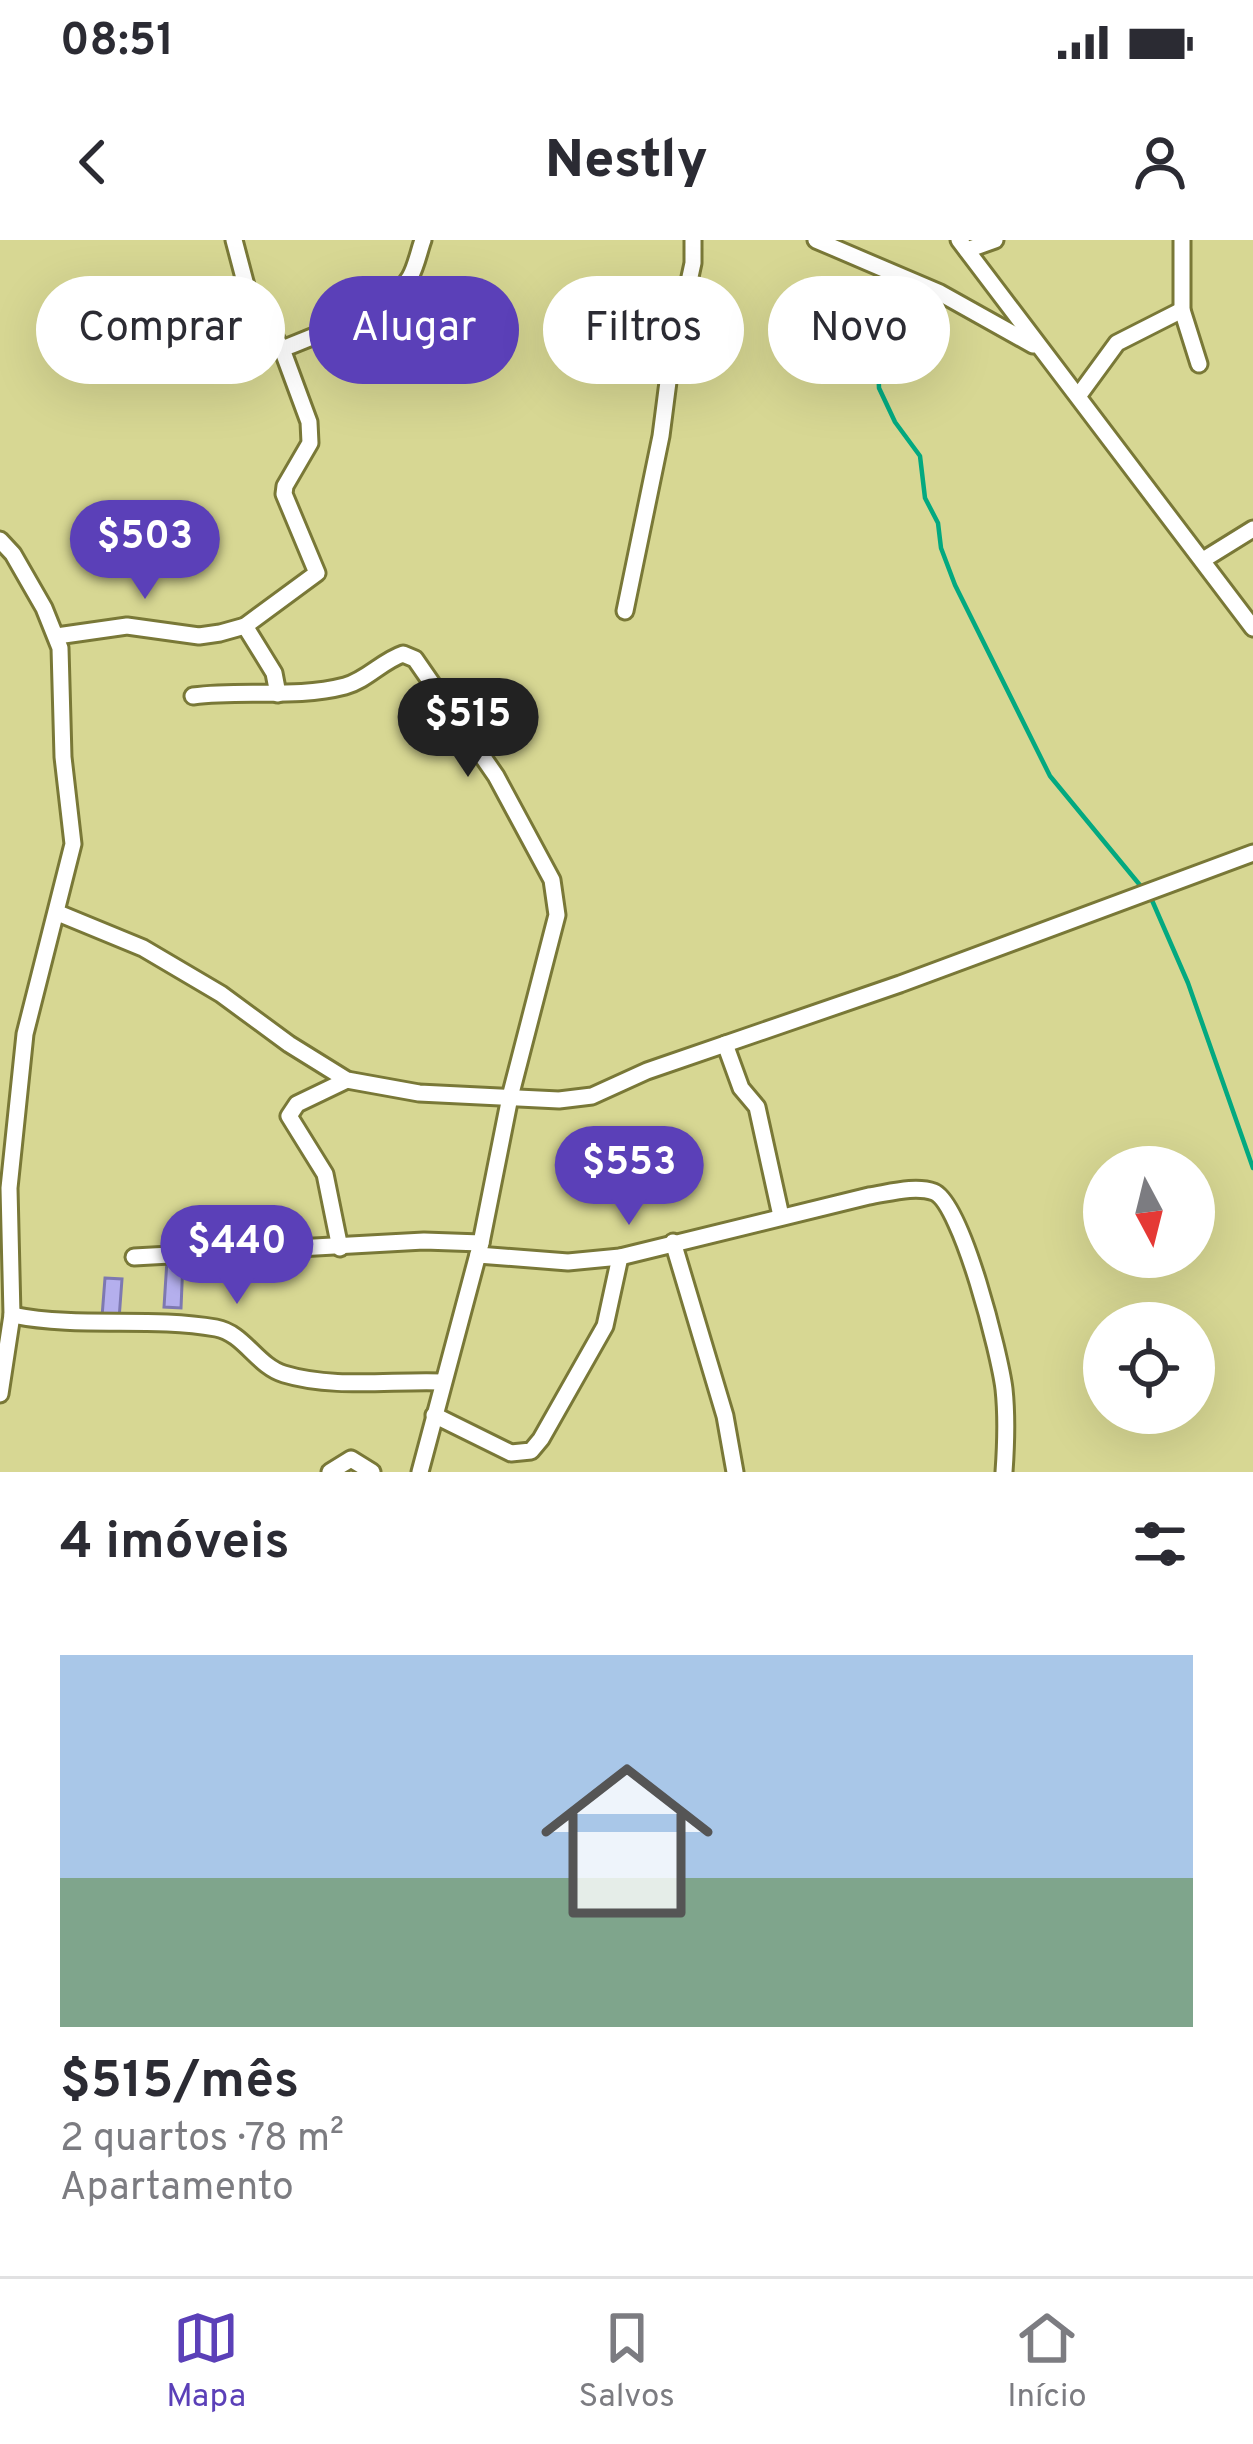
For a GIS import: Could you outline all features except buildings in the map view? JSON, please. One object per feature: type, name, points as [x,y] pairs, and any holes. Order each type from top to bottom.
[{"type":"street","points":[[234,240],[244,276]]},
{"type":"street","points":[[285,348],[339,325],[391,295],[409,279],[423,240]]},
{"type":"street","points":[[625,610],[662,436],[693,240]]},
{"type":"street","points":[[816,240],[940,293],[1041,350]]},
{"type":"street","points":[[995,240],[963,245],[1253,628]]},
{"type":"street","points":[[1182,240],[1182,310],[1198,364]]},
{"type":"street","points":[[1079,394],[1117,343],[1182,310]]},
{"type":"street","points":[[57,636],[119,626],[199,636],[245,626],[316,573],[284,494],[310,443],[309,422],[285,357]]},
{"type":"street","points":[[1203,560],[1253,529]]},
{"type":"street","points":[[0,540],[27,578],[57,636],[73,844],[25,1034],[9,1188],[12,1315],[0,1394]]},
{"type":"street","points":[[245,626],[274,673],[278,694]]},
{"type":"street","points":[[193,696],[348,686],[403,654],[415,659],[496,776],[552,880],[557,915],[510,1097],[479,1249],[420,1472]]},
{"type":"street","points":[[58,913],[143,948],[221,994],[347,1080],[419,1093],[582,1099],[1253,854]]},
{"type":"street","points":[[725,1044],[741,1088],[757,1107],[781,1216]]},
{"type":"street","points":[[340,1248],[325,1174],[289,1116],[297,1104],[347,1080]]},
{"type":"street","points":[[134,1257],[424,1241],[568,1262],[620,1257],[781,1216],[914,1190],[934,1192],[947,1202],[998,1349],[1005,1394],[1004,1472]]},
{"type":"street","points":[[673,1242],[725,1416],[735,1472]]},
{"type":"street","points":[[434,1415],[511,1453],[531,1451],[605,1326],[620,1257]]},
{"type":"street","points":[[12,1315],[62,1324],[209,1327],[230,1332],[278,1373],[331,1381],[442,1382]]},
{"type":"street","points":[[330,1472],[351,1460],[372,1472]]},
{"type":"waterway","points":[[879,384],[895,422],[920,456],[925,498],[938,523],[941,548],[955,585],[1050,776],[1144,890]]},
{"type":"waterway","points":[[1151,898],[1188,983],[1253,1168]]}]
